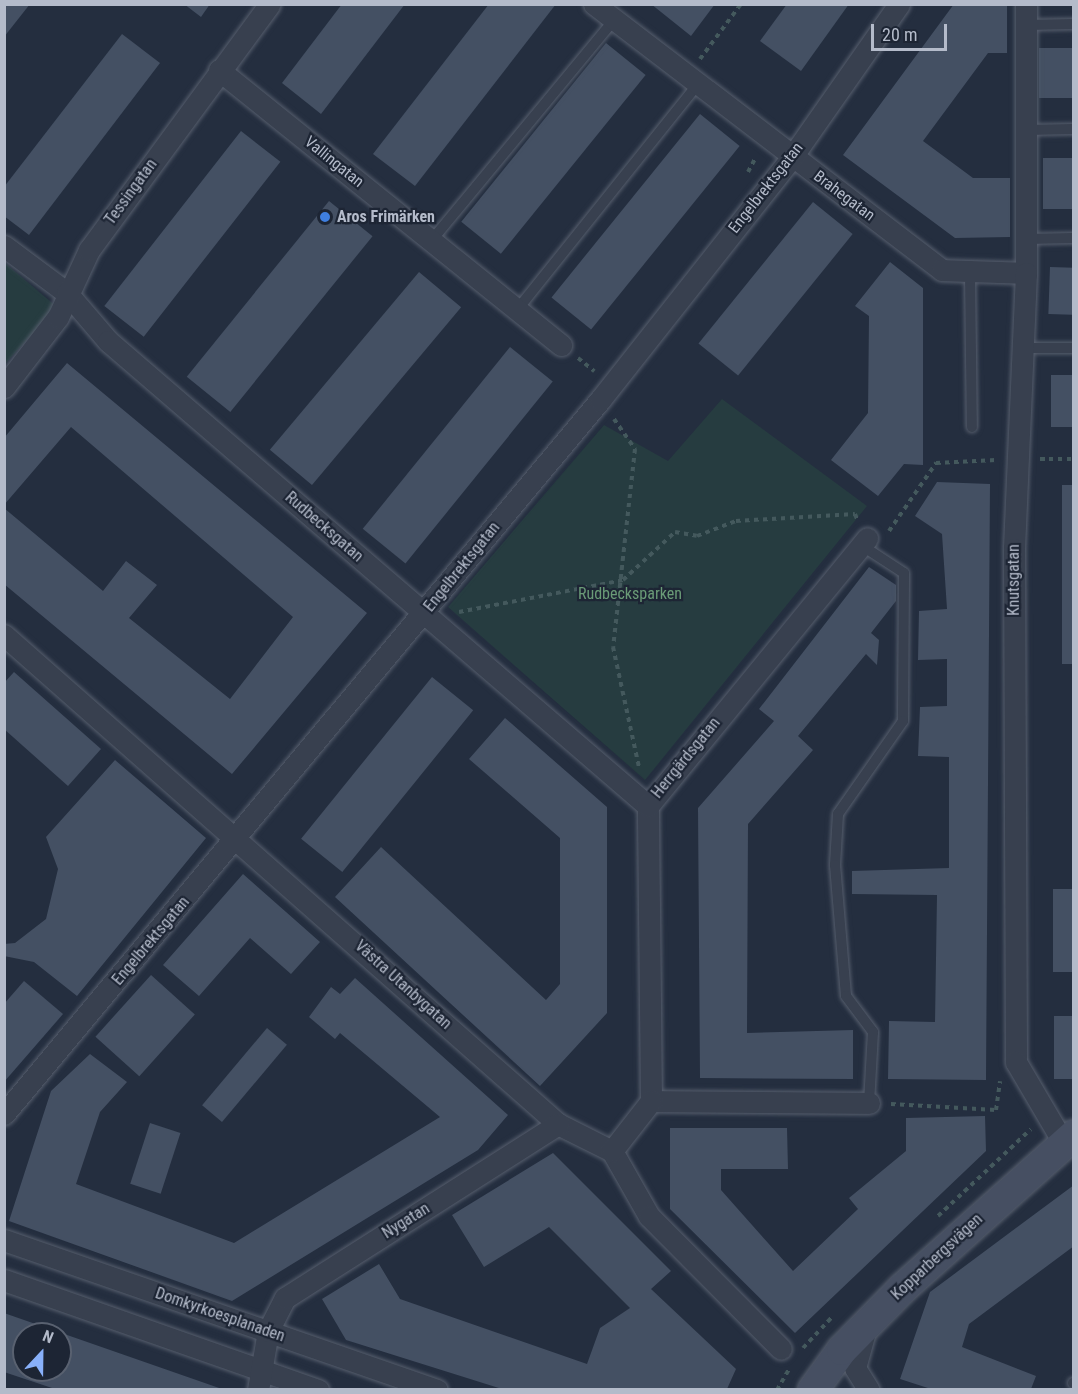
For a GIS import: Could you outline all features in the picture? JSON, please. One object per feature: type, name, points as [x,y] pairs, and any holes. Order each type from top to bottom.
[{"type":"street","name":"Tessingatan","points":[[4,387],[58,318],[67,293],[88,250],[270,4]]},
{"type":"street","name":"Brahegatan","points":[[594,4],[942,270],[970,274],[1026,273]]},
{"type":"street","name":"Engelbrektsgatan","points":[[4,1114],[239,837],[600,400],[792,157],[899,4]]},
{"type":"street","name":"Knutsgatan","points":[[1026,15],[1026,273],[1017,459],[1016,1062],[1068,1138]]},
{"type":"street","name":"Vallingatan","points":[[219,70],[561,345]]},
{"type":"street","name":"Rudbecksgatan","points":[[4,246],[67,293],[108,341],[648,806]]},
{"type":"street","name":"Herrgärdsgatan","points":[[651,1101],[648,806],[864,542]]},
{"type":"street","name":"Västra Utanbygatan","points":[[4,634],[239,837],[558,1124],[612,1151]]},
{"type":"street","points":[[781,1349],[649,1216],[612,1151],[651,1101],[869,1103]]},
{"type":"street","name":"Nygatan","points":[[258,1379],[268,1331],[285,1298],[558,1124]]},
{"type":"street","name":"Kopparbergsvägen","points":[[813,1389],[867,1324],[1068,1138]]},
{"type":"street","name":"Domkyrkoesplanaden","points":[[4,1240],[436,1389]]},
{"type":"street","points":[[4,1280],[258,1379],[318,1389]]},
{"type":"street","points":[[867,1324],[855,1368],[869,1389]]},
{"type":"lane","points":[[1026,15],[1074,24]]},
{"type":"lane","points":[[432,240],[614,20]]},
{"type":"lane","points":[[517,310],[692,80]]},
{"type":"lane","points":[[1026,130],[1074,129]]},
{"type":"lane","points":[[1026,239],[1074,238]]},
{"type":"lane","points":[[970,274],[972,427]]},
{"type":"lane","points":[[1022,348],[1074,348]]},
{"type":"lane","points":[[864,542],[904,573],[903,721],[838,814],[835,865],[846,996],[873,1032],[869,1103]]},
{"type":"path","points":[[692,80],[741,4]]},
{"type":"path","points":[[600,400],[635,449],[623,580],[613,647],[648,806]]},
{"type":"path","points":[[425,614],[473,612],[623,580],[675,531],[697,536],[736,521],[855,514],[864,542],[882,542],[936,464],[1017,459],[1074,459]]},
{"type":"path","points":[[869,1103],[996,1110]]},
{"type":"green space","points":[[5,263],[57,307],[5,364]]},
{"type":"green space","name":"Rudbecksparken","points":[[722,399],[867,506],[645,780],[448,607],[604,425],[668,461]]},
{"type":"building","points":[[4,4],[30,4],[4,37]]},
{"type":"building","points":[[184,4],[210,4],[201,17]]},
{"type":"building","points":[[342,4],[405,4],[321,114],[282,83]]},
{"type":"building","points":[[489,4],[556,4],[415,186],[373,154]]},
{"type":"building","points":[[651,4],[715,4],[691,36]]},
{"type":"building","points":[[787,4],[849,4],[801,71],[760,41]]},
{"type":"building","points":[[954,4],[1007,4],[1007,53],[988,53],[923,141],[973,178],[1010,178],[1010,237],[955,238],[843,155]]},
{"type":"building","points":[[122,34],[160,63],[29,235],[4,216],[4,187]]},
{"type":"building","points":[[606,43],[646,75],[501,254],[461,222]]},
{"type":"building","points":[[1039,48],[1074,48],[1074,98],[1039,98]]},
{"type":"building","points":[[700,114],[740,146],[591,330],[551,297]]},
{"type":"building","points":[[241,131],[280,162],[144,337],[104,306]]},
{"type":"building","points":[[1043,158],[1074,158],[1074,209],[1043,209]]},
{"type":"building","points":[[329,201],[373,236],[230,412],[187,377]]},
{"type":"building","points":[[813,202],[853,234],[738,376],[698,343]]},
{"type":"building","points":[[890,262],[923,288],[923,465],[904,464],[878,496],[831,460],[868,413],[869,316],[855,306]]},
{"type":"building","points":[[1050,267],[1074,268],[1072,315],[1048,314]]},
{"type":"building","points":[[419,272],[461,307],[312,485],[270,450]]},
{"type":"building","points":[[510,347],[553,382],[405,563],[363,529]]},
{"type":"building","points":[[67,363],[367,613],[232,774],[4,584],[4,508],[103,591],[126,561],[157,585],[129,618],[230,699],[293,617],[71,427],[4,505],[4,438]]},
{"type":"building","points":[[1051,375],[1074,375],[1074,427],[1051,427]]},
{"type":"building","points":[[937,482],[990,484],[986,1080],[888,1079],[889,1021],[935,1022],[937,895],[852,894],[852,871],[949,868],[949,757],[918,756],[920,707],[947,706],[947,659],[918,660],[919,611],[947,609],[942,534],[915,516]]},
{"type":"building","points":[[1062,485],[1074,485],[1074,664],[1062,664]]},
{"type":"building","points":[[869,567],[896,585],[896,601],[871,633],[879,640],[877,665],[866,654],[798,736],[813,750],[748,824],[747,1033],[853,1030],[853,1079],[700,1078],[698,808],[774,721],[759,709]]},
{"type":"building","points":[[14,672],[101,749],[68,786],[4,729],[4,683]]},
{"type":"building","points":[[432,677],[473,710],[342,872],[301,839]]},
{"type":"building","points":[[505,718],[607,807],[607,1013],[540,1086],[335,897],[381,847],[546,1000],[560,984],[560,838],[469,759]]},
{"type":"building","points":[[115,760],[206,838],[77,996],[34,962],[4,956],[4,944],[15,943],[46,919],[58,869],[46,837]]},
{"type":"building","points":[[243,874],[320,942],[291,974],[250,938],[199,996],[163,965]]},
{"type":"building","points":[[1053,889],[1074,889],[1074,972],[1053,972]]},
{"type":"building","points":[[151,975],[195,1014],[139,1076],[95,1037]]},
{"type":"building","points":[[355,978],[508,1115],[478,1150],[232,1301],[9,1221],[51,1091],[90,1054],[127,1082],[100,1112],[76,1184],[234,1243],[440,1117],[340,1033],[335,1039],[309,1017],[331,987],[340,994]]},
{"type":"building","points":[[24,981],[63,1014],[4,1082],[4,1004]]},
{"type":"building","points":[[1054,1016],[1074,1016],[1074,1079],[1054,1079]]},
{"type":"building","points":[[267,1028],[287,1045],[222,1122],[202,1105]]},
{"type":"building","points":[[985,1116],[986,1151],[795,1333],[670,1209],[670,1128],[787,1128],[788,1169],[721,1169],[721,1190],[793,1271],[858,1209],[849,1198],[906,1151],[906,1118]]},
{"type":"building","points":[[150,1123],[180,1133],[161,1194],[130,1184]]},
{"type":"building","points":[[553,1153],[671,1271],[651,1289],[736,1369],[727,1389],[502,1389],[346,1340],[322,1299],[379,1264],[400,1299],[587,1364],[600,1328],[630,1308],[549,1227],[484,1267],[452,1215]]},
{"type":"building","points":[[1074,1185],[1074,1246],[969,1324],[962,1347],[1036,1376],[1031,1389],[931,1389],[900,1379],[930,1292]]},
{"type":"building","points":[[4,1313],[30,1322],[12,1322],[12,1375],[4,1372]]},
{"type":"building","points":[[72,1337],[222,1389],[55,1389],[34,1382],[72,1382]]},
{"type":"place","name":"Aros Frimärken","points":[[325,217]]}]
